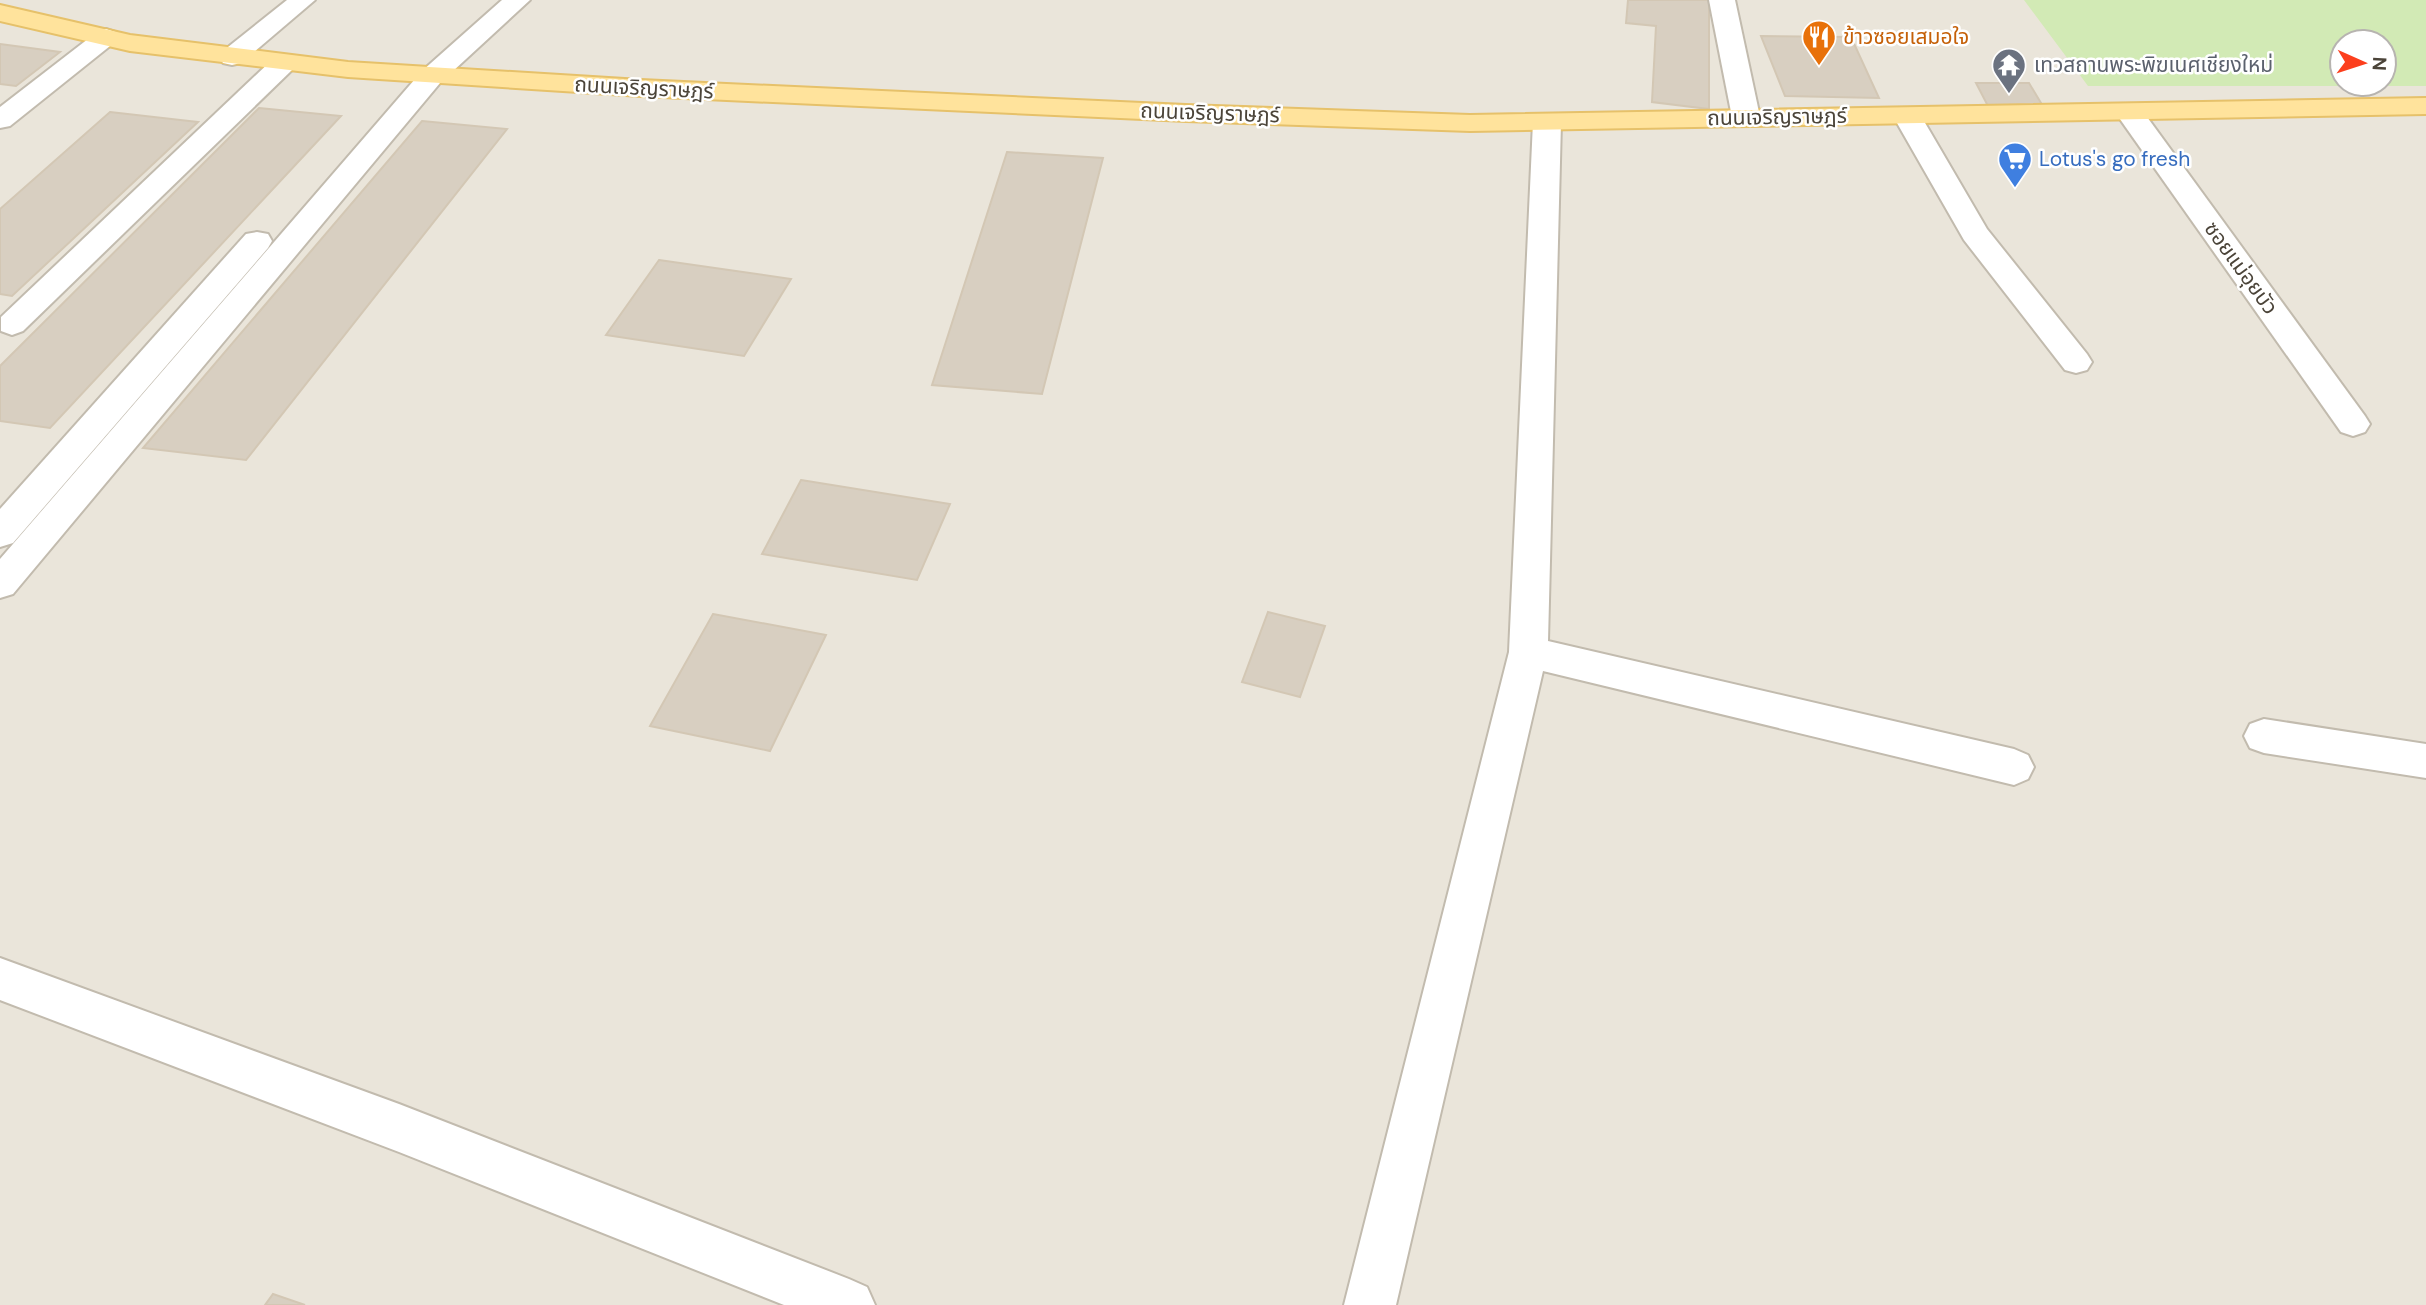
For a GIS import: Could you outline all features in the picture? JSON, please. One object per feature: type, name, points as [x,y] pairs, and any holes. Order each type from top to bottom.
[{"type":"main road","name":"ถนนเจริญราษฎร์","points":[[0,13],[106,37],[232,57],[417,76],[854,99],[1362,120],[1546,122],[2426,106]]},
{"type":"street","points":[[232,57],[302,0]]},
{"type":"street","points":[[0,533],[417,76],[517,0]]},
{"type":"street","points":[[1722,0],[1746,117]]},
{"type":"street","points":[[0,120],[106,37]]},
{"type":"street","points":[[12,324],[283,64]]},
{"type":"street","points":[[0,584],[417,76]]},
{"type":"street","name":"ซอยแม่อุยบัว","points":[[2129,112],[2353,424]]},
{"type":"street","points":[[1907,116],[1975,233],[2076,362]]},
{"type":"street","points":[[1370,1305],[1528,652],[1546,122]]},
{"type":"street","points":[[1528,652],[2014,767]]},
{"type":"street","points":[[2264,736],[2426,761]]},
{"type":"street","points":[[0,979],[412,1133],[849,1305]]},
{"type":"shaded area","points":[[0,0],[2426,0],[2426,1305],[0,1305]]},
{"type":"green space","points":[[2024,0],[2426,0],[2426,86],[2398,86],[2398,28],[2328,28],[2328,86],[2088,86]]},
{"type":"building","points":[[1628,0],[1709,0],[1709,109],[1652,102],[1656,26],[1626,23]]},
{"type":"building","name":"ข้าวซอยเสมอใจ","points":[[1761,36],[1851,37],[1879,98],[1785,96]]},
{"type":"building","points":[[0,44],[60,52],[16,86],[0,84]]},
{"type":"building","name":"เทวสถานพระพิฆเนศเชียงใหม่","points":[[1976,83],[2029,83],[2044,108],[1989,108]]},
{"type":"building","points":[[259,108],[341,116],[50,428],[0,421],[0,366]]},
{"type":"building","points":[[110,112],[198,122],[12,296],[0,294],[0,209]]},
{"type":"building","points":[[422,121],[507,129],[246,460],[143,448]]},
{"type":"building","points":[[1007,152],[1103,158],[1042,394],[932,385]]},
{"type":"building","points":[[659,260],[791,279],[744,356],[606,335]]},
{"type":"building","points":[[801,480],[950,504],[917,580],[762,554]]},
{"type":"building","points":[[1268,612],[1325,626],[1300,697],[1242,682]]},
{"type":"building","points":[[713,614],[826,635],[770,751],[650,726]]},
{"type":"building","points":[[273,1294],[305,1305],[265,1305]]},
{"type":"place","name":"ข้าวซอยเสมอใจ","points":[[1819,67]]},
{"type":"place","name":"เทวสถานพระพิฆเนศเชียงใหม่","points":[[2009,95]]},
{"type":"place","name":"Lotus's go fresh","points":[[2015,189]]}]
